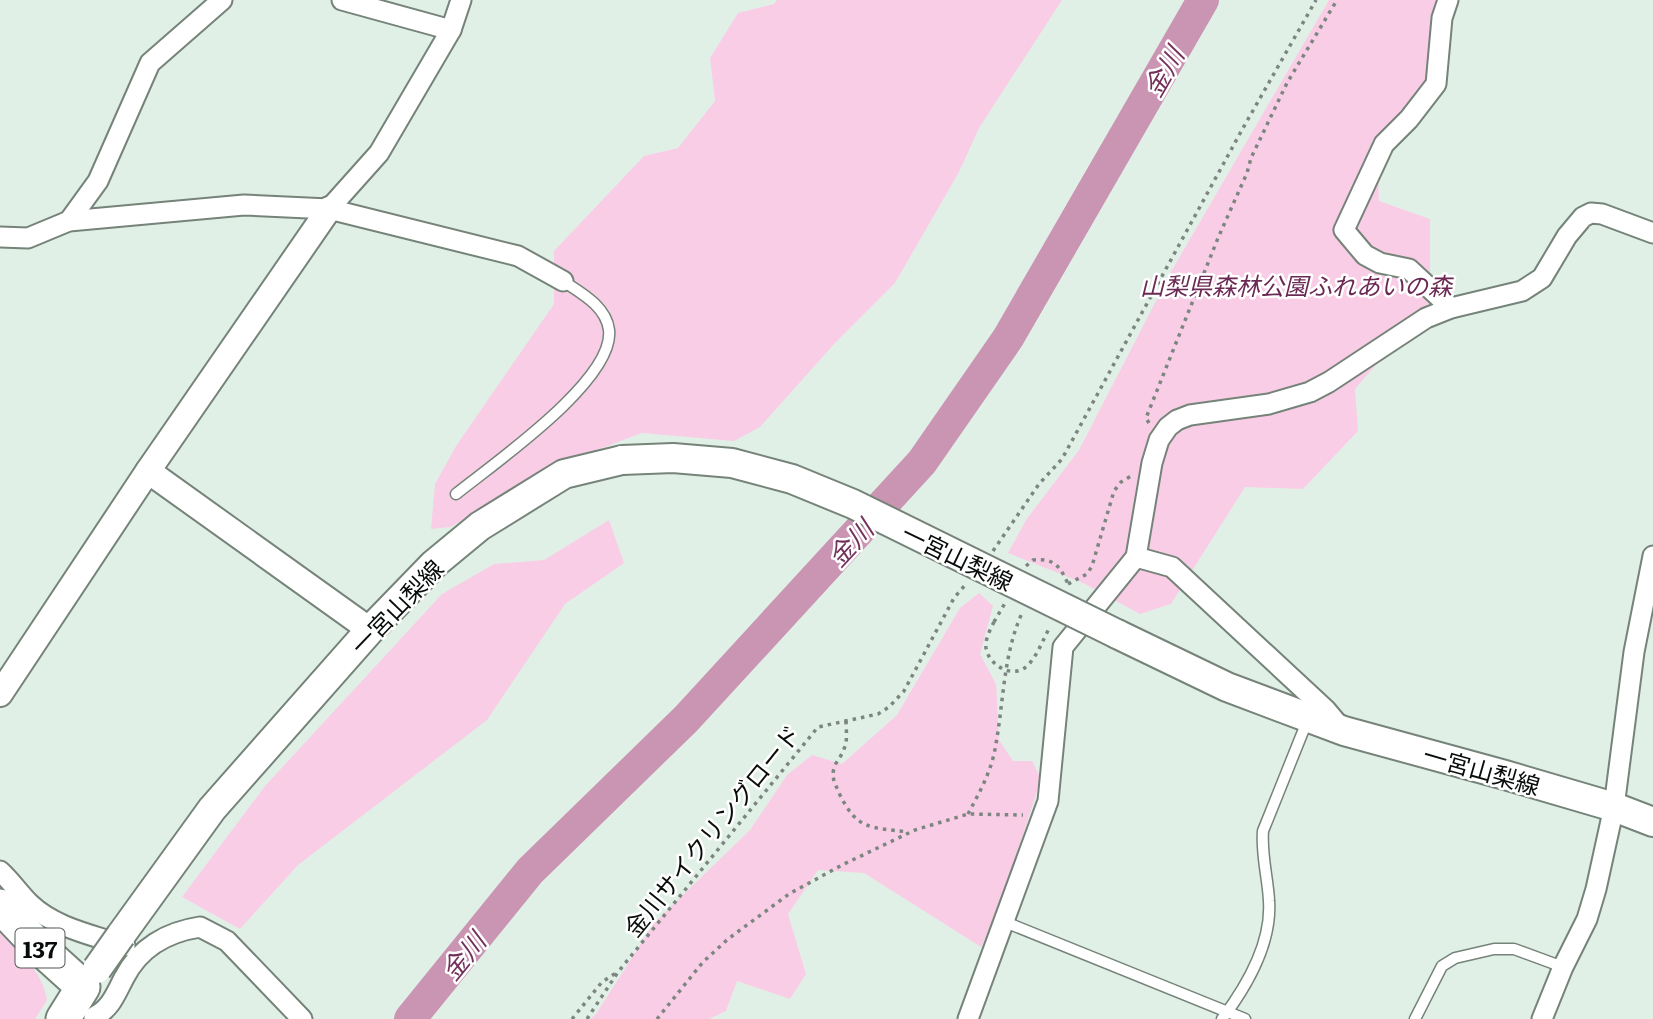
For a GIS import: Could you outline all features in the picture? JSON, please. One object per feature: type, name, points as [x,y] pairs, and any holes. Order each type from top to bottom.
[{"type":"highway","name":"137","points":[[0,906],[84,998]]},
{"type":"main road","name":"一宮山梨線","points":[[84,998],[121,935],[212,809],[370,630],[434,564],[480,526],[564,474],[622,460],[673,458],[732,463],[792,479],[1061,597],[1117,634],[1227,687],[1344,731],[1614,807],[1653,822]]},
{"type":"street","points":[[69,221],[98,181],[150,63],[222,0]]},
{"type":"street","points":[[342,0],[451,30]]},
{"type":"street","points":[[0,694],[148,471],[329,209],[379,153],[451,30],[461,0]]},
{"type":"street","points":[[1448,0],[1442,18],[1436,84],[1418,108],[1384,144],[1344,230],[1366,256],[1409,269],[1451,308]]},
{"type":"street","points":[[0,237],[28,238],[69,221],[244,205],[329,209],[518,256],[563,281]]},
{"type":"street","points":[[968,1019],[1048,801],[1063,647],[1136,557],[1150,475],[1159,440],[1168,427],[1190,415],[1269,404],[1310,392],[1414,324],[1451,308],[1522,291],[1542,278],[1567,236],[1583,217],[1591,213],[1602,214],[1653,233]]},
{"type":"street","points":[[148,471],[370,630]]},
{"type":"street","points":[[1542,1019],[1563,967],[1587,919],[1614,807],[1634,652],[1653,556]]},
{"type":"street","points":[[1136,557],[1172,567],[1326,709],[1344,731]]},
{"type":"street","points":[[0,871],[31,904],[48,917],[141,954]]},
{"type":"street","points":[[84,998],[105,1011],[114,1000],[125,975],[141,954],[155,942],[187,929],[200,927],[227,941],[302,1019]]},
{"type":"lane","points":[[456,494],[527,440],[579,390],[607,349],[609,328],[600,308],[563,281]]},
{"type":"lane","points":[[1224,1016],[1258,962],[1265,938],[1270,905],[1262,845],[1263,831],[1309,718]]},
{"type":"lane","points":[[1005,922],[1224,1016],[1245,1019]]},
{"type":"lane","points":[[1415,1019],[1442,966],[1455,958],[1494,949],[1514,949],[1563,967]]},
{"type":"path","points":[[991,554],[1040,484],[1062,458],[1316,0]]},
{"type":"path","points":[[1159,440],[1146,418],[1213,251],[1251,159],[1287,83],[1337,0]]},
{"type":"path","points":[[994,622],[986,645],[989,657],[1002,669],[1021,670],[1028,665],[1061,597],[1087,574],[1092,566],[1114,491],[1130,476],[1150,475]]},
{"type":"path","name":"金川サイクリングロード","points":[[587,1019],[618,972],[818,727],[878,714],[890,707],[904,691],[954,598],[968,581]]},
{"type":"path","points":[[968,814],[991,767],[1015,627],[1029,605]]},
{"type":"path","points":[[846,721],[847,737],[844,750],[833,770],[833,780],[849,814],[856,820],[878,828],[910,832]]},
{"type":"path","points":[[657,1019],[703,962],[751,920],[789,894],[910,832],[968,814],[1043,816]]},
{"type":"path","name":"金川サイクリングロード","points":[[572,1019],[601,982],[618,972]]},
{"type":"green space","points":[[777,0],[1062,0],[979,128],[959,172],[895,283],[835,343],[760,427],[734,441],[642,433],[541,471],[451,527],[431,529],[435,484],[456,446],[554,304],[554,251],[644,156],[678,148],[715,101],[710,58],[738,13],[774,4]]},
{"type":"green space","name":"山梨県森林公園ふれあいの森","points":[[1329,0],[1456,0],[1447,21],[1429,110],[1378,167],[1379,201],[1430,219],[1430,302],[1355,389],[1358,431],[1303,489],[1245,487],[1171,604],[1140,614],[1083,583],[1008,553],[1026,520],[1079,450],[1172,270]]},
{"type":"green space","points":[[609,520],[624,563],[565,604],[487,720],[298,865],[240,929],[182,897],[265,786],[442,594],[494,564],[544,560]]},
{"type":"green space","points":[[979,593],[993,606],[980,654],[996,684],[999,740],[1013,761],[1032,761],[1041,779],[999,910],[981,947],[864,873],[818,870],[788,914],[806,974],[790,999],[737,981],[726,1011],[709,1019],[590,1019],[596,1014],[654,923],[750,830],[787,775],[812,755],[842,764],[897,715],[960,608]]},
{"type":"green space","points":[[0,932],[29,963],[44,989],[47,1000],[35,1019],[0,1019]]},
{"type":"waterway","name":"金川","points":[[410,1019],[530,871],[686,719],[922,462],[1008,338],[1203,0]]}]
